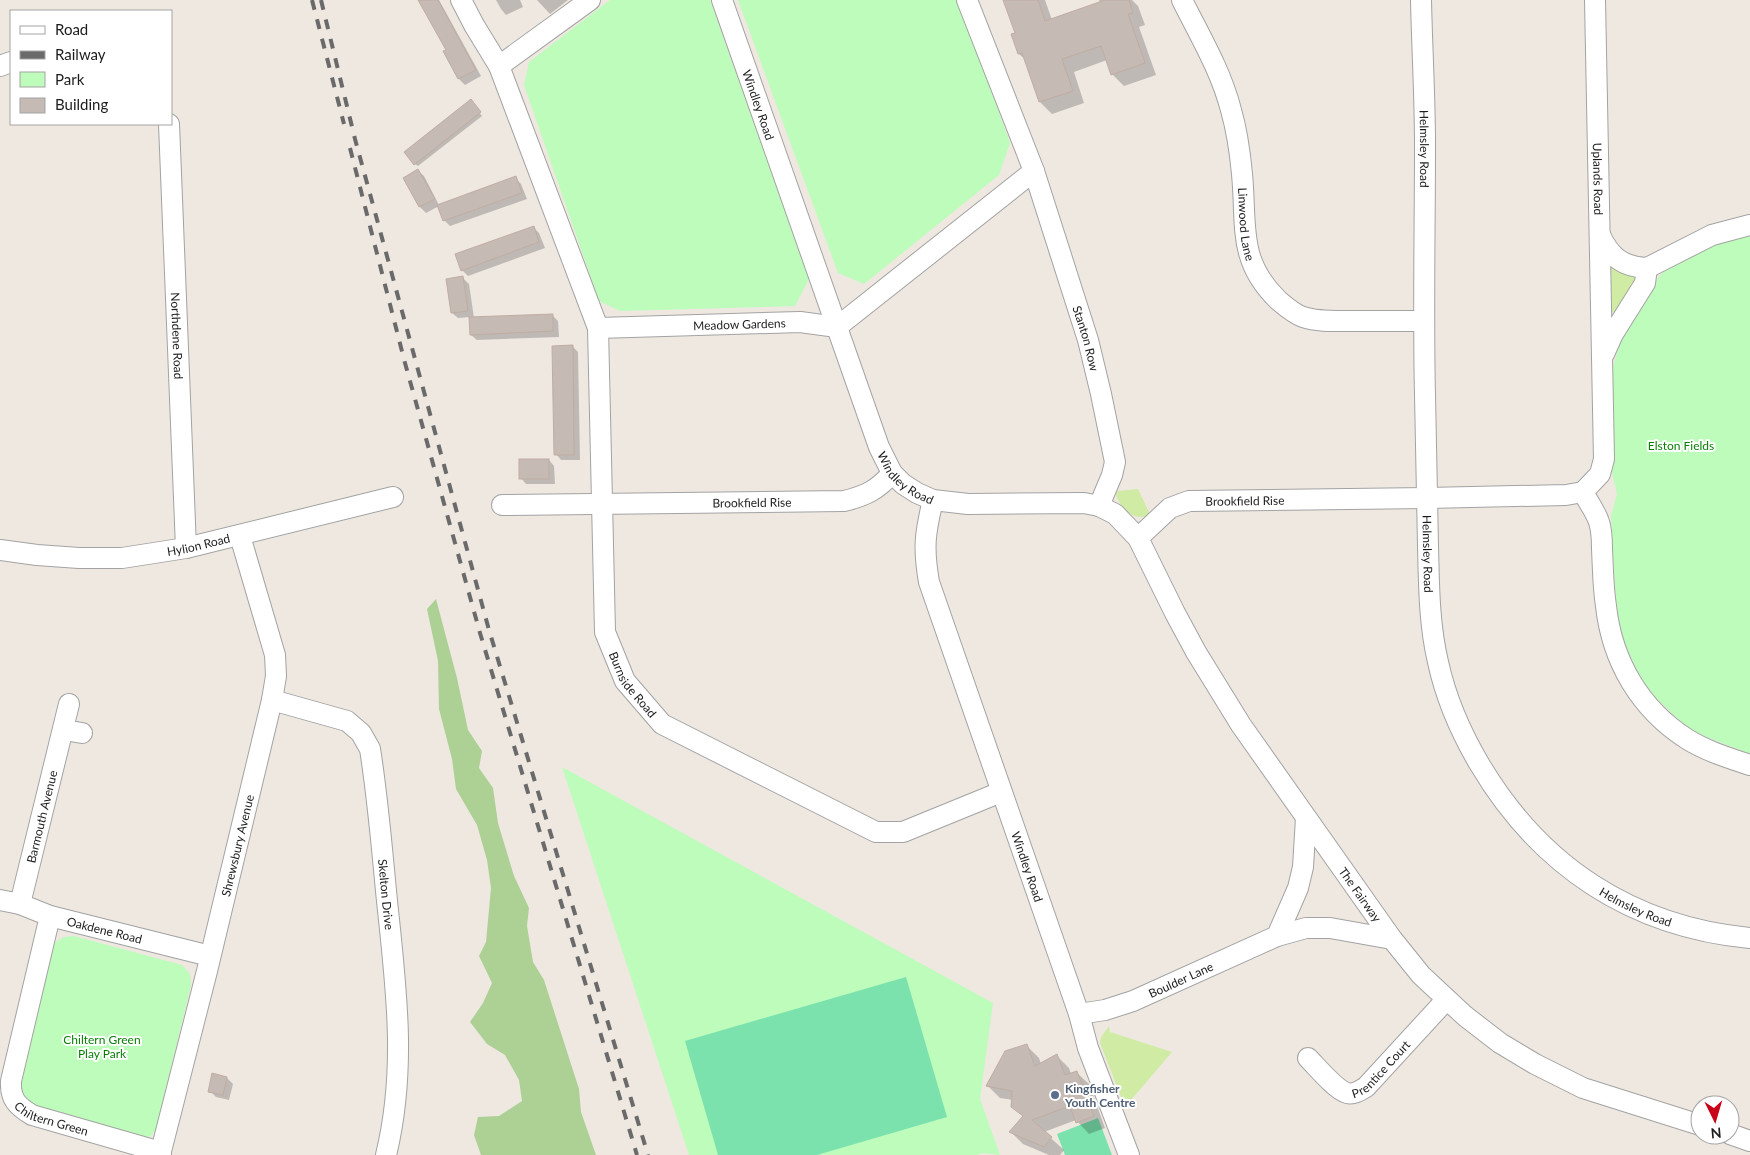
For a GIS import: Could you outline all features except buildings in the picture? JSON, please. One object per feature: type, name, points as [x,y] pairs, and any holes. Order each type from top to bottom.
[{"type":"street","points":[[461,0],[474,25],[500,66],[598,328]]},
{"type":"street","points":[[500,66],[590,0]]},
{"type":"street","name":"Windley Road","points":[[722,0],[879,447],[892,473],[910,488],[933,500],[926,526],[924,546],[929,582],[1080,1014],[1088,1048],[1129,1155]]},
{"type":"street","points":[[837,327],[1034,171],[967,0]]},
{"type":"street","name":"Linwood Lane","points":[[1182,0],[1224,85],[1231,109],[1238,140],[1247,248],[1252,264],[1261,280],[1286,307],[1302,317],[1320,321],[1424,321]]},
{"type":"street","name":"Helmsley Road","points":[[1421,0],[1425,142],[1424,321],[1430,612],[1437,662],[1446,693],[1483,771],[1513,815],[1541,846],[1575,873],[1608,894],[1640,910],[1675,924],[1725,935],[1750,938]]},
{"type":"street","name":"Uplands Road","points":[[1596,0],[1601,358]]},
{"type":"street","name":"Northdene Road","points":[[169,125],[186,548]]},
{"type":"street","name":"Stanton Row","points":[[1034,171],[1088,340],[1113,449],[1112,475],[1099,506]]},
{"type":"street","points":[[1600,235],[1611,254],[1619,260],[1638,268],[1647,268],[1712,236],[1750,225]]},
{"type":"street","points":[[1647,268],[1644,283],[1613,334],[1601,358],[1604,459],[1600,474],[1583,492],[1599,522],[1606,606],[1611,634],[1622,668],[1656,716],[1688,740],[1718,754],[1750,765]]},
{"type":"street","name":"Meadow Gardens","points":[[598,328],[800,322],[837,327]]},
{"type":"street","name":"Burnside Road","points":[[598,328],[605,632],[625,681],[662,724],[876,832],[903,832],[1001,792]]},
{"type":"street","name":"Brookfield Rise","points":[[502,505],[844,501],[863,496],[883,484],[892,473]]},
{"type":"street","name":"Brookfield Rise","points":[[1138,538],[1170,508],[1189,501],[1566,495],[1583,492]]},
{"type":"street","name":"Hylion Road","points":[[0,550],[37,555],[122,558],[186,548],[240,536],[393,497]]},
{"type":"street","points":[[933,500],[968,504],[1084,503],[1099,506],[1115,514],[1138,538]]},
{"type":"street","name":"Shrewsbury Avenue","points":[[161,1153],[272,700],[276,676],[275,655],[240,536]]},
{"type":"street","name":"The Fairway","points":[[1138,538],[1175,614],[1217,689],[1392,939],[1421,975],[1465,1016],[1500,1043],[1535,1064],[1583,1088],[1690,1122]]},
{"type":"street","name":"Skelton Drive","points":[[272,700],[347,721],[361,733],[370,749],[399,1024],[398,1076],[386,1155]]},
{"type":"street","name":"Barmouth Avenue","points":[[20,904],[73,732],[69,704]]},
{"type":"street","points":[[1277,936],[1298,888],[1303,867],[1306,818]]},
{"type":"street","name":"Oakdene Road","points":[[0,900],[20,904],[50,916],[210,956]]},
{"type":"street","name":"Chiltern Green","points":[[50,916],[10,1091],[18,1107],[32,1115],[161,1153]]},
{"type":"street","name":"Boulder Lane","points":[[1080,1014],[1106,1010],[1133,1001],[1277,936],[1306,928],[1330,928],[1392,939]]},
{"type":"street","name":"Prentice Court","points":[[1308,1058],[1339,1088],[1348,1093],[1357,1092],[1366,1087],[1446,1000]]},
{"type":"green space","points":[[610,0],[710,0],[809,279],[795,306],[620,311],[599,301],[524,85],[529,62]]},
{"type":"green space","points":[[738,0],[959,0],[1010,143],[999,175],[864,284],[838,273]]},
{"type":"green space","name":"Elston Fields","points":[[1750,234],[1750,754],[1694,731],[1680,721],[1656,698],[1642,680],[1623,641],[1617,622],[1611,516],[1617,494],[1611,468],[1611,388],[1614,363],[1623,334],[1636,308],[1661,274],[1690,253],[1726,238]]},
{"type":"green space","points":[[1610,266],[1637,277],[1616,312],[1610,312]]},
{"type":"green space","points":[[1138,489],[1149,512],[1148,516],[1137,517],[1132,515],[1123,508],[1116,494],[1118,491]]},
{"type":"green space","points":[[436,599],[457,678],[468,730],[482,751],[479,768],[493,788],[498,823],[514,876],[529,908],[527,926],[533,962],[544,980],[579,1089],[581,1112],[596,1155],[481,1155],[474,1135],[478,1117],[499,1116],[522,1101],[519,1080],[505,1055],[487,1044],[470,1022],[483,1003],[492,983],[479,956],[486,942],[491,888],[487,860],[477,825],[456,789],[452,759],[439,709],[438,661],[427,609]]},
{"type":"green space","points":[[562,767],[993,1003],[980,1099],[1000,1155],[983,1153],[977,1155],[689,1155]]},
{"type":"green space","name":"Chiltern Green Play Park","points":[[74,936],[182,965],[190,974],[191,985],[156,1129],[151,1136],[140,1139],[30,1105],[20,1093],[21,1069],[54,943],[64,937]]},
{"type":"green space","points":[[906,977],[947,1117],[817,1155],[718,1155],[685,1041]]},
{"type":"green space","points":[[1109,1026],[1110,1032],[1172,1052],[1125,1107],[1100,1043],[1101,1037]]},
{"type":"green space","points":[[1098,1118],[1112,1155],[1065,1155],[1057,1134]]},
{"type":"railway","points":[[312,0],[344,124]]},
{"type":"railway","points":[[321,0],[355,139],[489,630],[648,1155]]},
{"type":"railway","points":[[350,148],[405,363],[480,633],[637,1155]]},
{"type":"place","name":"Kingfisher Youth Centre","points":[[1055,1095]]}]
